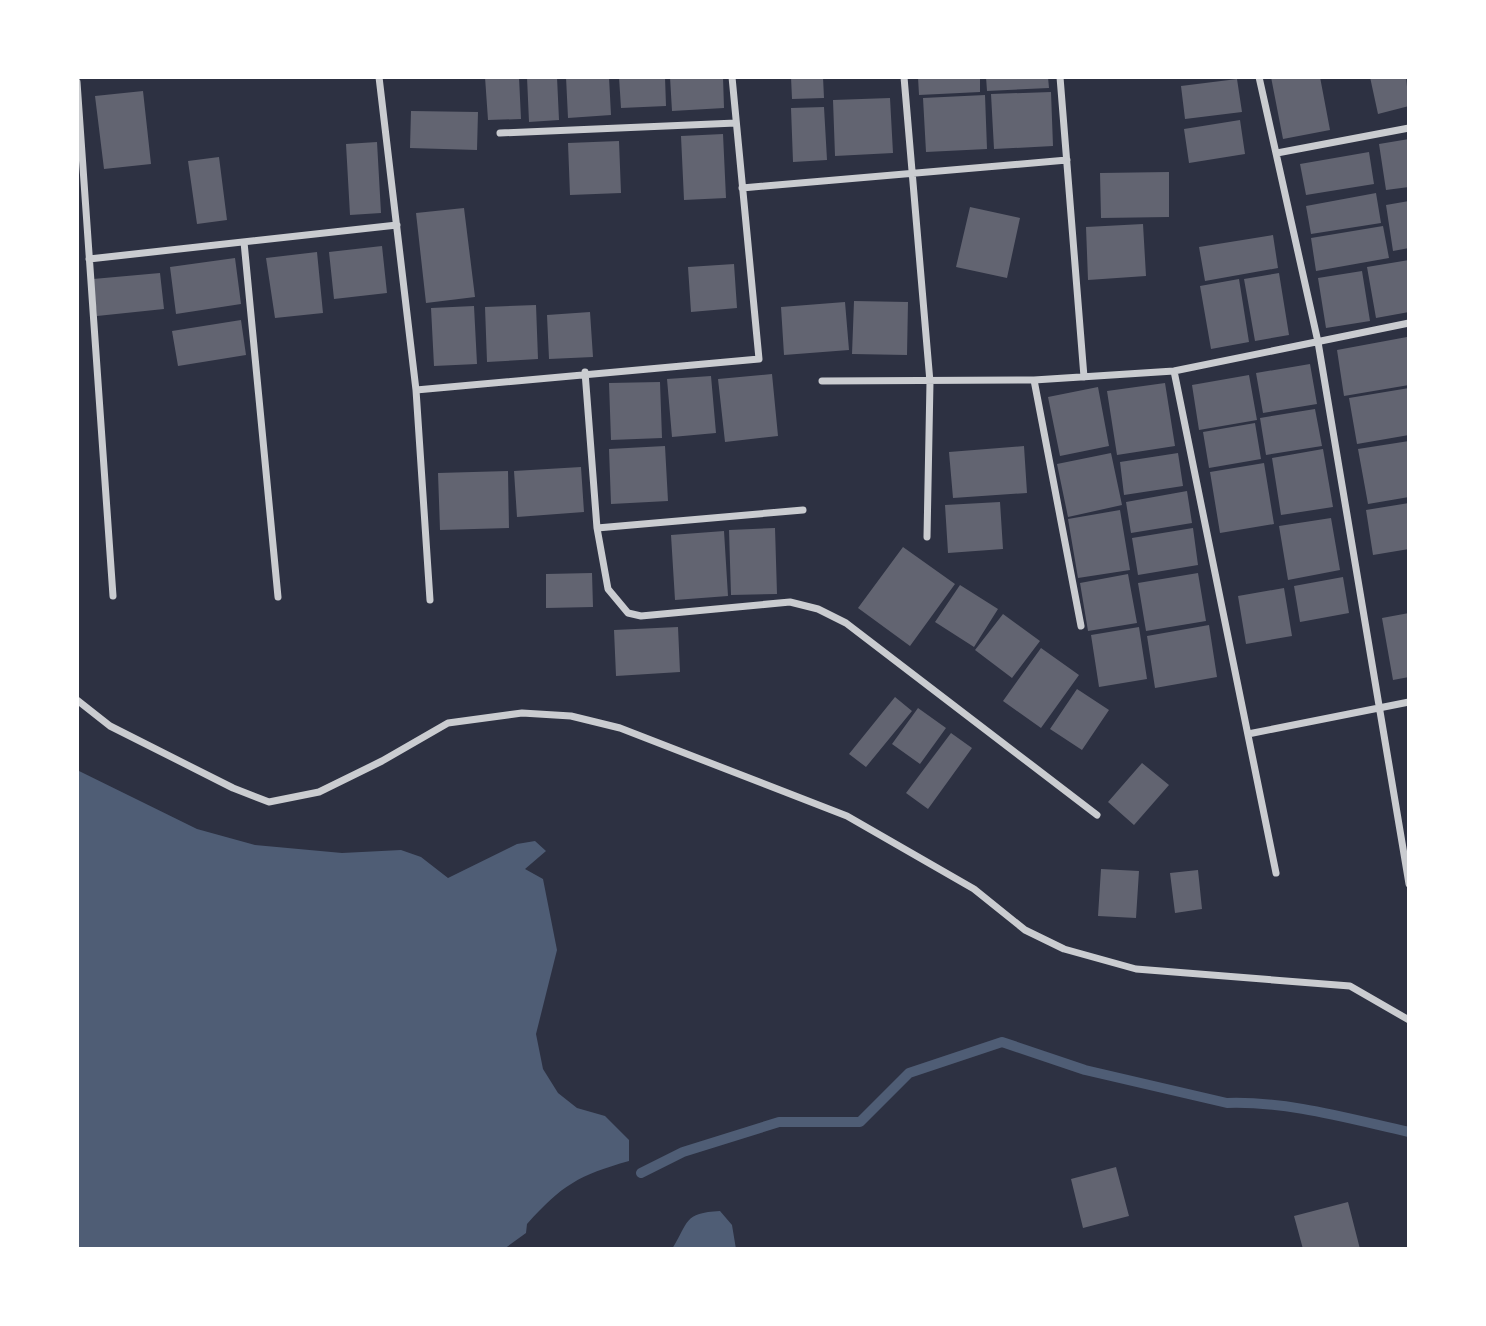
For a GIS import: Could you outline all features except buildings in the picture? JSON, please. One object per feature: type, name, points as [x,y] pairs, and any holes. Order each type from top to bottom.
[{"type":"street","points":[[379,77],[416,390],[430,600]]},
{"type":"street","points":[[416,390],[585,372],[759,359],[732,77]]},
{"type":"street","points":[[904,77],[930,382],[928,537]]},
{"type":"street","points":[[1060,77],[1084,377]]},
{"type":"street","points":[[1259,77],[1318,342],[1409,884]]},
{"type":"street","points":[[77,82],[113,596]]},
{"type":"street","points":[[500,132],[736,123]]},
{"type":"street","points":[[1277,153],[1409,128]]},
{"type":"street","points":[[742,188],[1067,160]]},
{"type":"street","points":[[89,259],[397,225]]},
{"type":"street","points":[[244,242],[278,597]]},
{"type":"street","points":[[822,381],[1034,380],[1174,371],[1409,323]]},
{"type":"street","points":[[1174,371],[1276,873]]},
{"type":"street","points":[[585,372],[597,528],[608,589],[628,613],[641,616],[790,602],[818,609],[846,623],[1097,815]]},
{"type":"street","points":[[1034,380],[1081,626]]},
{"type":"street","points":[[597,528],[803,510]]},
{"type":"street","points":[[77,700],[110,726],[233,789],[269,802],[319,792],[382,761],[448,723],[522,713],[583,719],[620,728],[847,816],[974,889],[1025,930],[1064,949],[1136,969],[1350,986],[1409,1020]]},
{"type":"street","points":[[1248,734],[1409,702]]},
{"type":"water","points":[[77,770],[197,829],[255,845],[342,853],[401,850],[421,857],[448,878],[517,844],[535,841],[546,851],[525,869],[543,879],[557,950],[536,1034],[543,1069],[558,1093],[577,1108],[605,1116],[629,1140],[629,1161],[597,1171],[572,1183],[527,1224],[526,1233],[504,1249],[77,1249]]},
{"type":"water","points":[[720,1211],[732,1225],[736,1249],[672,1249],[693,1217]]},
{"type":"waterway","points":[[641,1173],[683,1152],[779,1122],[860,1122],[909,1073],[1002,1042],[1085,1070],[1227,1103],[1296,1108],[1409,1132]]}]
